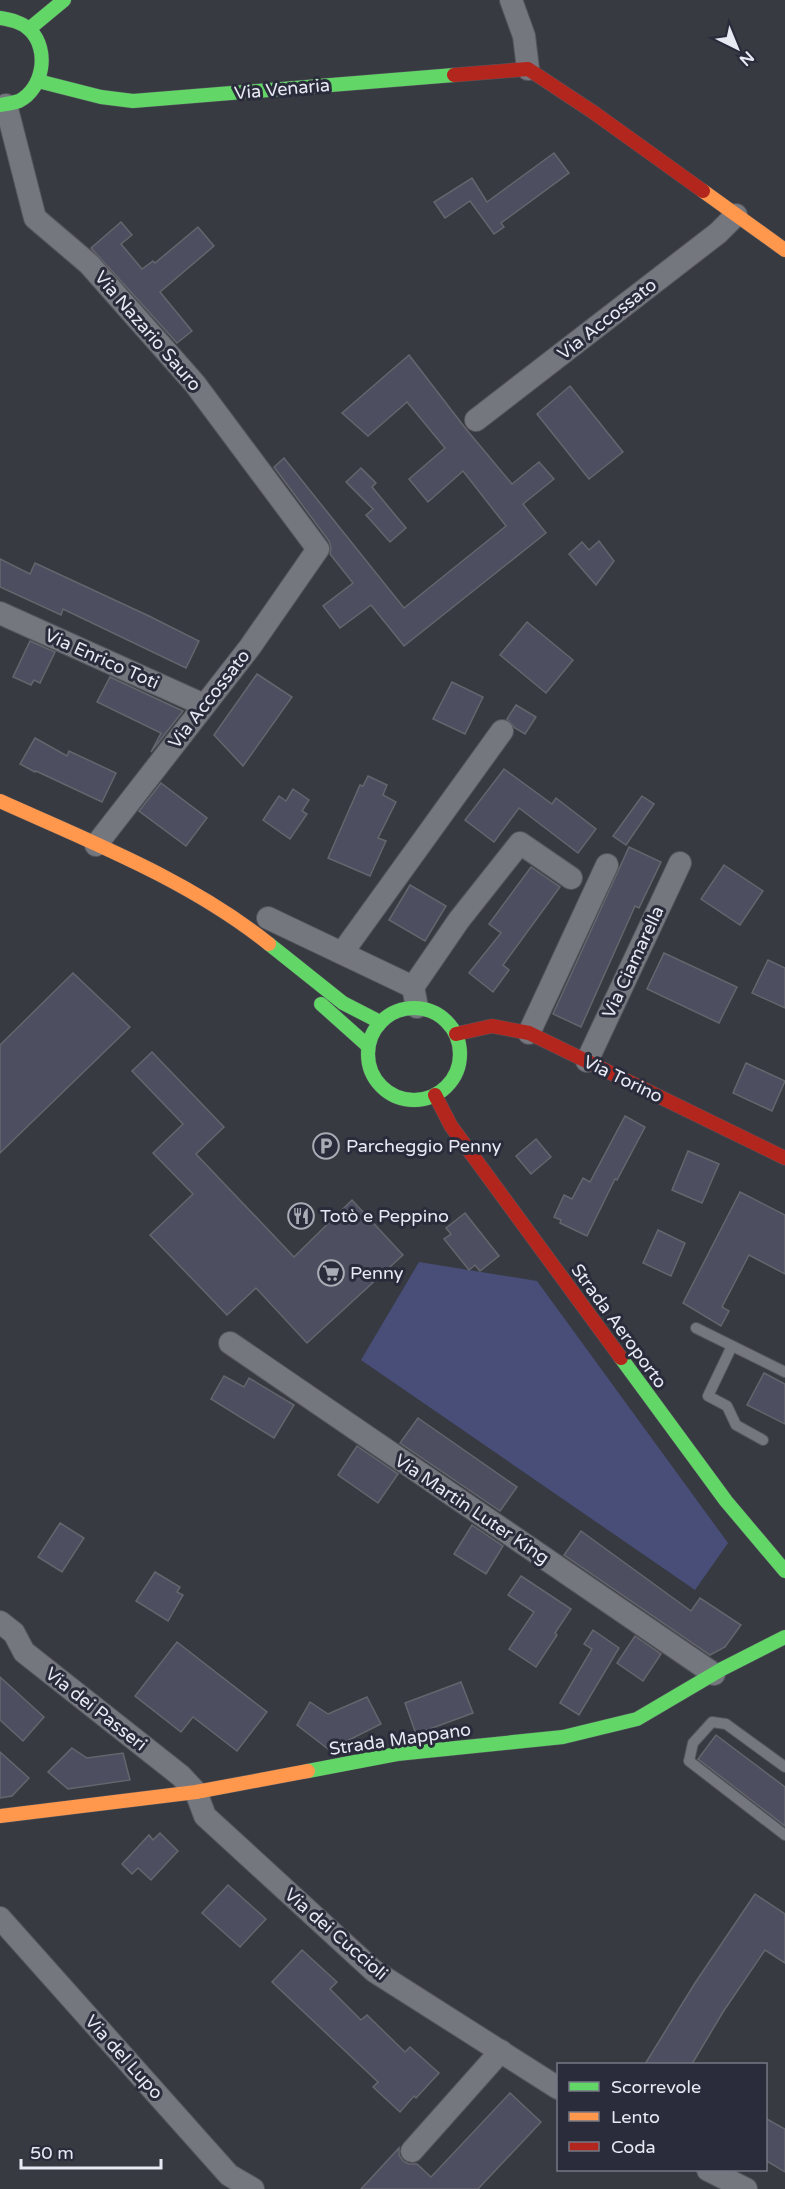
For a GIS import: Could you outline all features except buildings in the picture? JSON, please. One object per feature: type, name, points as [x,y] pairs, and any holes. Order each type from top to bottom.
[{"type":"street","points":[[28,29],[64,0]]},
{"type":"street","points":[[511,0],[524,36],[528,69],[593,112],[785,250]]},
{"type":"street","points":[[0,18],[17,21],[38,40],[43,67],[38,81],[30,92],[19,100],[3,105]]},
{"type":"street","name":"Via Venaria","points":[[38,81],[101,97],[134,101],[528,69]]},
{"type":"street","name":"Via Nazario Sauro","points":[[3,105],[35,218],[89,264],[195,384],[318,549]]},
{"type":"street","name":"Via Accossato","points":[[476,420],[717,233],[736,214]]},
{"type":"street","name":"Via Accossato","points":[[96,845],[250,647],[318,549]]},
{"type":"street","name":"Via Enrico Toti","points":[[0,613],[204,705]]},
{"type":"street","points":[[342,953],[501,731]]},
{"type":"street","points":[[0,801],[171,880],[211,902],[259,936],[344,1003],[380,1022]]},
{"type":"street","points":[[268,918],[342,953],[415,997],[447,1021],[456,1034],[460,1048],[455,1075],[447,1086],[435,1095],[422,1099],[409,1100],[396,1096],[376,1081],[367,1058],[372,1033],[380,1022],[415,997],[459,920],[520,843],[571,878]]},
{"type":"street","name":"Via Ciamarella","points":[[587,1061],[680,863]]},
{"type":"street","points":[[529,1033],[607,866]]},
{"type":"street","points":[[314,998],[368,1046]]},
{"type":"street","name":"Via Torino","points":[[456,1034],[480,1026],[503,1026],[529,1033],[785,1158]]},
{"type":"street","name":"Strada Aeroporto","points":[[435,1095],[451,1126],[480,1167],[719,1492],[785,1571]]},
{"type":"street","name":"Via Martin Luter King","points":[[230,1343],[714,1674]]},
{"type":"street","points":[[763,1547],[785,1558]]},
{"type":"street","name":"Via dei Passeri","points":[[0,1622],[14,1633],[24,1652],[181,1776],[196,1792]]},
{"type":"street","name":"Strada Mappano","points":[[0,1816],[196,1792],[397,1754],[563,1737],[637,1719],[714,1674],[785,1637]]},
{"type":"street","name":"Via dei Cuccioli","points":[[196,1792],[205,1816],[374,1971],[557,2087]]},
{"type":"street","name":"Via del Lupo","points":[[0,1918],[230,2175],[253,2189]]},
{"type":"street","points":[[412,2151],[501,2051]]},
{"type":"street","points":[[712,2171],[746,2189]]},
{"type":"lane","points":[[696,1328],[785,1372]]},
{"type":"lane","points":[[732,1346],[708,1396],[727,1406],[736,1425],[763,1440]]},
{"type":"lane","points":[[785,1767],[726,1724],[712,1722],[693,1743],[689,1761],[785,1835]]},
{"type":"shaded area","points":[[419,1262],[537,1281],[728,1543],[695,1590],[361,1360]]},
{"type":"traffic: fast","points":[[29,29],[64,0]]},
{"type":"traffic: fast","points":[[0,18],[27,27],[36,38],[42,58],[34,88],[19,101],[0,105]]},
{"type":"traffic: fast","points":[[38,81],[101,97],[133,101],[454,75]]},
{"type":"traffic: fast","points":[[269,944],[343,1003],[380,1022]]},
{"type":"traffic: fast","points":[[321,1004],[368,1046]]},
{"type":"traffic: fast","points":[[414,1008],[432,1011],[447,1021],[457,1036],[460,1054],[457,1072],[447,1087],[432,1097],[414,1100],[396,1097],[381,1087],[371,1072],[368,1054],[371,1036],[381,1021],[396,1011],[414,1008]]},
{"type":"traffic: fast","points":[[621,1358],[726,1501],[785,1571]]},
{"type":"traffic: fast","points":[[308,1771],[397,1754],[563,1737],[637,1719],[722,1669],[785,1637]]},
{"type":"traffic: slow","points":[[703,191],[785,250]]},
{"type":"traffic: slow","points":[[0,801],[105,848],[173,882],[238,921],[269,944]]},
{"type":"traffic: slow","points":[[0,1816],[196,1792],[308,1771]]},
{"type":"traffic: jam","points":[[454,75],[528,69],[593,112],[703,191]]},
{"type":"traffic: jam","points":[[456,1034],[492,1026],[529,1033],[785,1158]]},
{"type":"traffic: jam","points":[[435,1095],[451,1126],[621,1358]]},
{"type":"place","name":"Parcheggio Penny","points":[[326,1146]]},
{"type":"place","name":"Totò e Peppino","points":[[301,1216]]},
{"type":"place","name":"Penny","points":[[331,1273]]}]
